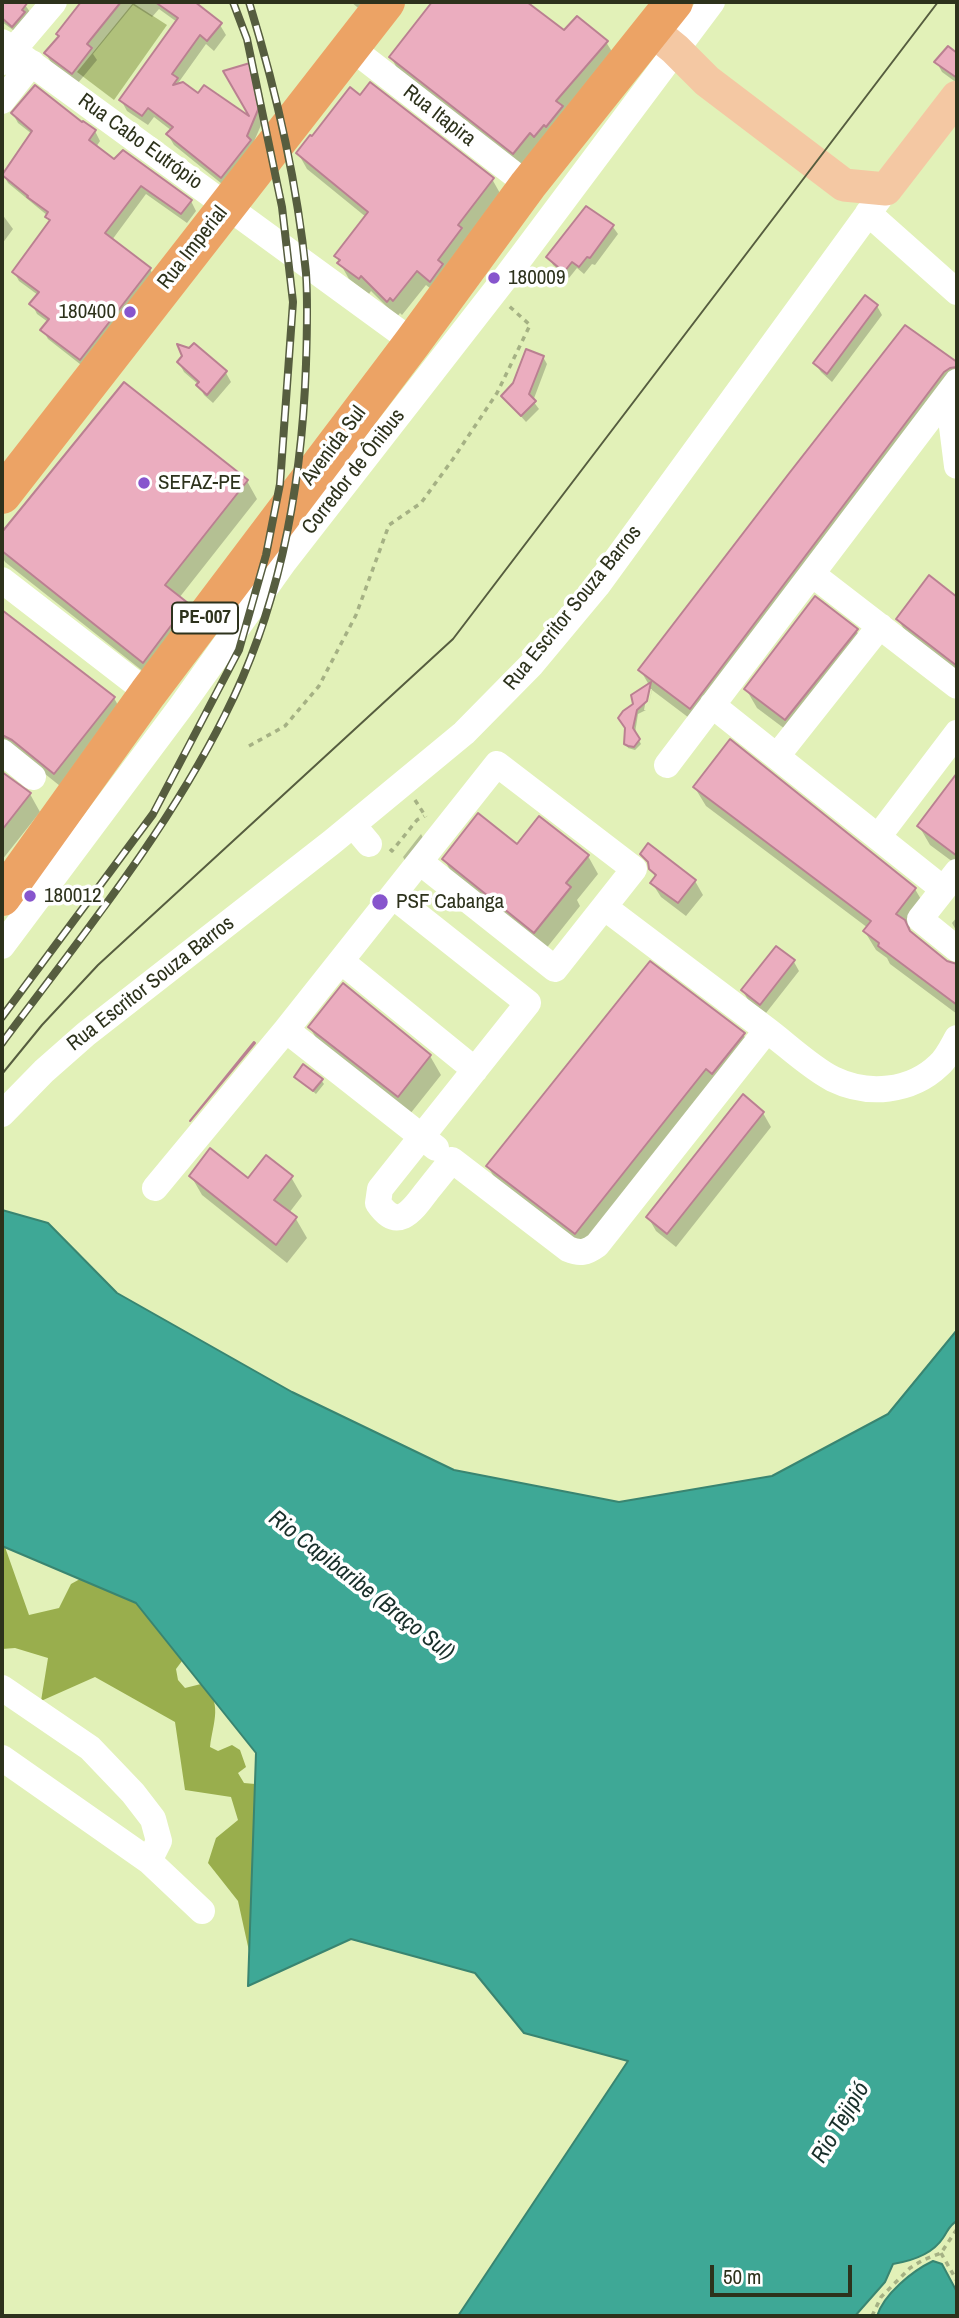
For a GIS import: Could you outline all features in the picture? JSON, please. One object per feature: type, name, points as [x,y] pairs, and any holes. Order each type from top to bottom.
[{"type":"highway","name":"Rua Imperial","points":[[2,495],[386,2]]},
{"type":"highway","name":"Avenida Sul","points":[[2,897],[148,693],[528,185],[667,27]]},
{"type":"main road","points":[[667,27],[716,73],[874,197]]},
{"type":"main road","name":"Rua Escritor Souza Barros","points":[[874,197],[957,97]]},
{"type":"street","points":[[2,101],[12,55],[54,2]]},
{"type":"street","name":"Corredor de Ônibus","points":[[2,946],[172,719],[284,562],[494,294],[667,27],[712,2]]},
{"type":"street","name":"Rua Itapira","points":[[350,47],[528,185]]},
{"type":"street","name":"Rua Cabo Eutrópio","points":[[12,55],[413,342]]},
{"type":"street","points":[[874,197],[957,292]]},
{"type":"street","name":"Rua Escritor Souza Barros","points":[[2,1114],[44,1070],[86,1034],[370,838],[406,780],[464,733],[493,704],[532,664],[597,586],[874,197]]},
{"type":"street","points":[[953,388],[956,453]]},
{"type":"street","points":[[667,765],[953,388]]},
{"type":"street","points":[[812,574],[957,686]]},
{"type":"street","points":[[2,580],[148,693]]},
{"type":"street","points":[[777,756],[880,626]]},
{"type":"street","points":[[712,705],[878,837],[950,880],[920,919],[957,949]]},
{"type":"street","points":[[878,837],[957,733]]},
{"type":"street","points":[[2,752],[33,777]]},
{"type":"street","points":[[155,1188],[420,862],[434,824],[497,764],[634,869],[380,1189],[378,1203],[386,1214],[398,1218],[410,1213],[452,1160]]},
{"type":"street","points":[[420,862],[555,969]]},
{"type":"street","points":[[393,897],[528,1003]]},
{"type":"street","points":[[604,907],[832,1078],[856,1087],[891,1089],[917,1082],[941,1064],[957,1038]]},
{"type":"street","points":[[341,961],[475,1070]]},
{"type":"street","points":[[286,1030],[421,1138],[568,1249],[578,1253],[587,1252],[597,1245],[767,1030]]},
{"type":"street","points":[[2,1688],[90,1748],[133,1793],[153,1819],[159,1840],[149,1861]]},
{"type":"street","points":[[2,1758],[149,1861],[202,1912]]},
{"type":"path","points":[[249,746],[285,726],[319,686],[356,615],[389,525],[421,503],[497,393],[530,325],[494,294]]},
{"type":"path","points":[[406,780],[411,794],[434,824]]},
{"type":"path","points":[[370,838],[392,851],[417,820],[434,824]]},
{"type":"path","points":[[872,2316],[881,2297],[910,2268],[942,2253],[957,2229]]},
{"type":"path","points":[[942,2253],[957,2281]]},
{"type":"green space","points":[[133,3],[167,25],[114,100],[77,72]]},
{"type":"green space","points":[[2,1522],[8,1534],[5,1547],[29,1615],[59,1608],[71,1584],[80,1579],[130,1581],[182,1661],[176,1669],[178,1680],[185,1688],[201,1684],[213,1698],[215,1712],[210,1747],[218,1751],[232,1745],[240,1750],[246,1767],[238,1773],[244,1783],[255,1784],[260,1794],[251,1890],[249,1951],[238,1901],[208,1863],[216,1838],[238,1820],[231,1797],[185,1790],[175,1722],[95,1677],[41,1701],[48,1658],[15,1648],[2,1649]]},
{"type":"water","points":[[2,1210],[48,1223],[117,1293],[292,1392],[454,1470],[619,1502],[772,1476],[888,1414],[957,1330],[957,2221],[933,2249],[914,2259],[893,2264],[885,2282],[855,2316],[458,2316],[628,2061],[524,2033],[475,1973],[351,1939],[248,1986],[256,1753],[136,1603],[2,1546]]},
{"type":"water","points":[[933,2261],[942,2264],[957,2292],[957,2316],[877,2316],[900,2284]]},
{"type":"building","points":[[2,2],[28,2],[22,10],[25,12],[12,27],[2,18]]},
{"type":"building","points":[[81,2],[121,2],[87,44],[92,48],[72,74],[44,53],[59,36],[56,34]]},
{"type":"building","points":[[155,2],[195,2],[222,23],[207,41],[200,35],[172,74],[178,78],[173,85],[183,82],[198,93],[204,85],[249,116],[223,71],[250,63],[260,105],[247,136],[251,140],[221,178],[166,134],[173,127],[148,108],[142,116],[119,100],[178,18]]},
{"type":"building","points":[[432,2],[527,2],[564,30],[577,16],[608,41],[556,101],[563,106],[546,127],[544,125],[534,137],[530,133],[513,154],[389,57]]},
{"type":"building","points":[[948,46],[957,53],[957,78],[934,62]]},
{"type":"building","points":[[370,82],[494,178],[458,225],[462,228],[438,260],[443,264],[430,282],[417,271],[393,301],[390,298],[387,302],[361,276],[359,279],[337,263],[340,260],[334,256],[368,212],[296,153],[350,87],[360,95]]},
{"type":"building","points":[[35,85],[96,130],[89,140],[114,159],[123,150],[192,200],[181,214],[141,186],[105,233],[151,268],[80,360],[40,330],[49,319],[29,304],[39,292],[12,272],[50,220],[45,217],[48,212],[2,175],[32,131],[11,113]]},
{"type":"building","points":[[586,206],[614,225],[590,258],[587,257],[579,267],[572,262],[564,272],[546,257]]},
{"type":"building","points":[[865,295],[878,305],[827,374],[813,363]]},
{"type":"building","points":[[905,325],[957,362],[957,367],[944,372],[690,709],[638,670]]},
{"type":"building","points":[[194,343],[227,371],[207,395],[196,385],[199,382],[177,362],[182,356],[177,344],[189,348]]},
{"type":"building","points":[[526,349],[544,356],[529,394],[536,401],[521,416],[501,396],[513,383]]},
{"type":"building","points":[[124,382],[248,480],[165,585],[188,603],[143,663],[2,551],[2,532]]},
{"type":"building","points":[[929,575],[957,597],[957,666],[896,619]]},
{"type":"building","points":[[815,596],[858,629],[785,720],[744,689]]},
{"type":"building","points":[[2,610],[115,697],[54,774],[2,735]]},
{"type":"building","points":[[651,682],[647,701],[637,710],[633,728],[640,739],[634,747],[628,746],[624,744],[625,728],[618,718],[633,704],[631,695]]},
{"type":"building","points":[[730,739],[916,888],[896,914],[905,920],[910,931],[947,961],[957,964],[957,1005],[878,946],[879,943],[863,931],[871,921],[693,787]]},
{"type":"building","points":[[2,772],[31,793],[2,830]]},
{"type":"building","points":[[957,773],[957,856],[917,826]]},
{"type":"building","points":[[478,813],[517,844],[539,816],[589,855],[566,883],[571,887],[534,933],[442,859]]},
{"type":"building","points":[[648,843],[696,880],[678,903],[650,883],[656,875],[640,854]]},
{"type":"building","points":[[776,946],[795,960],[760,1005],[741,990]]},
{"type":"building","points":[[650,961],[745,1033],[712,1074],[706,1069],[575,1234],[486,1166]]},
{"type":"building","points":[[343,983],[431,1055],[398,1097],[308,1027]]},
{"type":"building","points":[[254,1042],[255,1043],[190,1121]]},
{"type":"building","points":[[303,1064],[323,1079],[313,1091],[294,1077]]},
{"type":"building","points":[[743,1094],[764,1112],[667,1234],[646,1217]]},
{"type":"building","points":[[210,1148],[248,1178],[266,1155],[293,1176],[274,1200],[297,1217],[276,1245],[189,1176]]},
{"type":"tram line","points":[[2,1074],[42,1025],[98,965],[453,639],[938,2]]},
{"type":"railway","points":[[2,1017],[153,814],[239,650],[266,555],[280,484],[293,302],[282,207],[247,39],[233,2]]},
{"type":"railway","points":[[2,1043],[121,884],[202,759],[244,674],[274,588],[285,544],[304,409],[306,273],[284,136],[249,2]]},
{"type":"place","name":"180009","points":[[494,278]]},
{"type":"place","name":"180400","points":[[130,312]]},
{"type":"place","name":"SEFAZ-PE","points":[[144,483]]},
{"type":"place","name":"180012","points":[[30,896]]},
{"type":"place","name":"PSF Cabanga","points":[[380,902]]},
{"type":"water label","name":"Rio Capibaribe (Braço Sul)","points":[[361,1586]]},
{"type":"water label","name":"Rio Tejipió","points":[[841,2123]]}]
